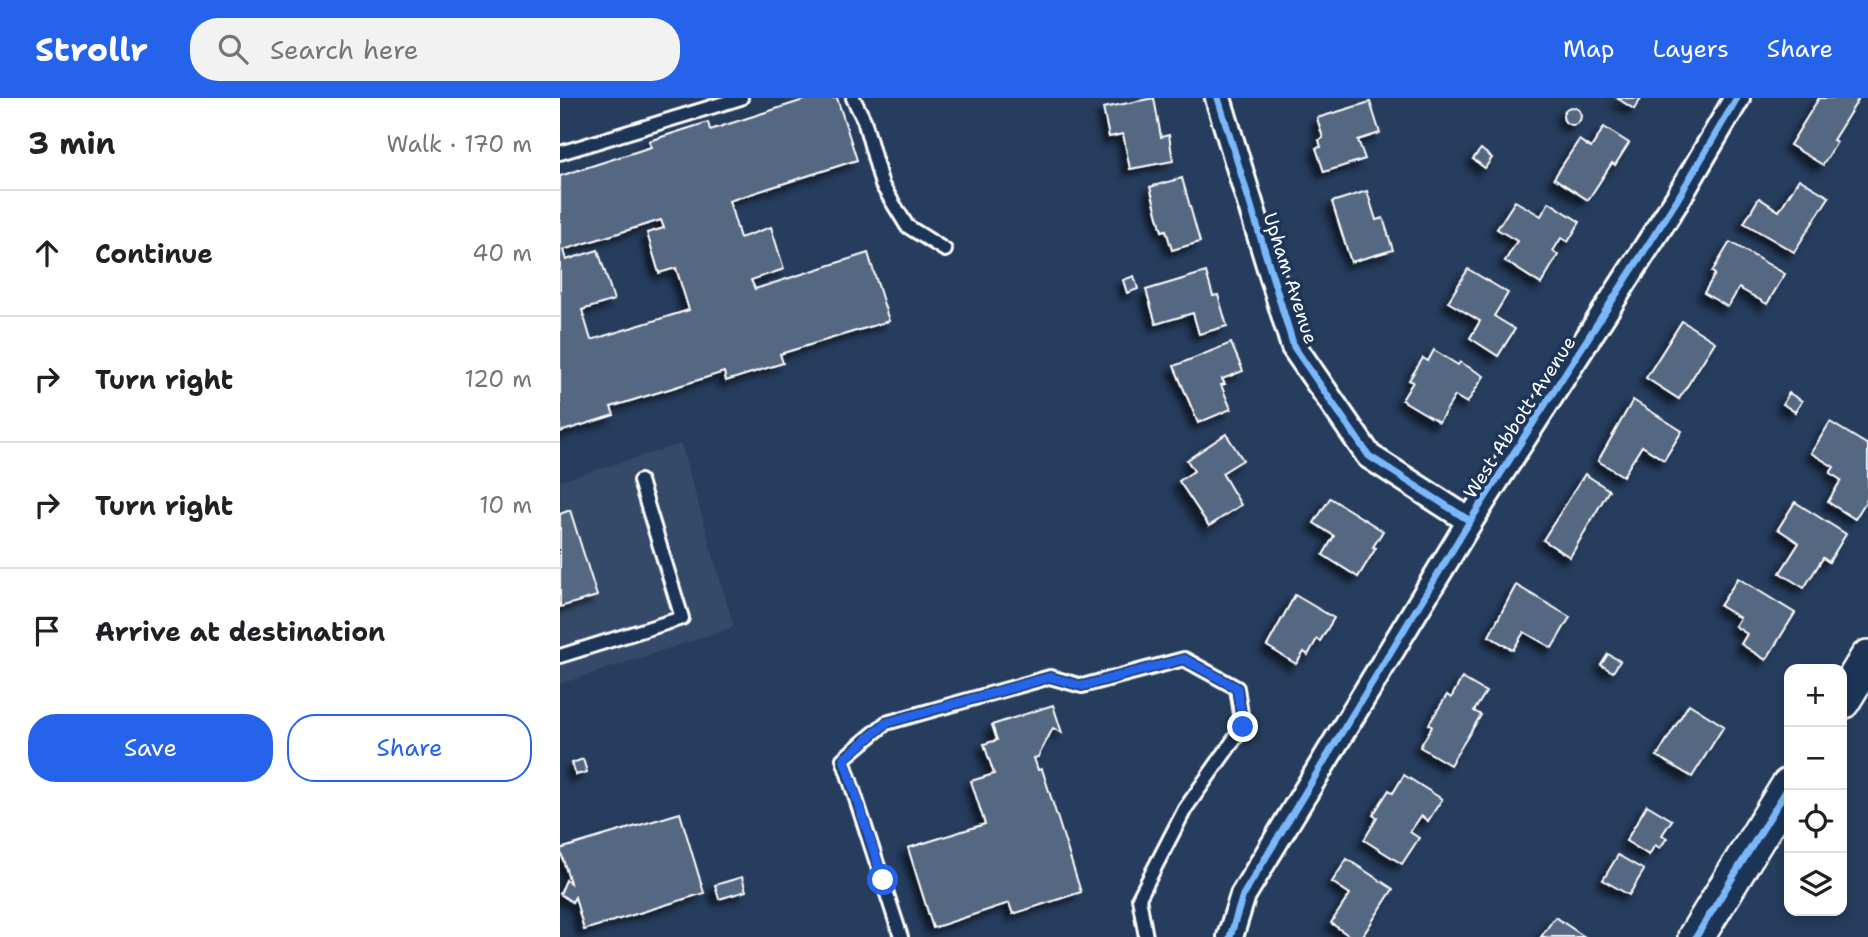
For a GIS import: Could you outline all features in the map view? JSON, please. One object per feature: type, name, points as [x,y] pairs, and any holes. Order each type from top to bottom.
[{"type":"street","name":"Upham Avenue","points":[[1218,98],[1294,347],[1369,456],[1470,521]]},
{"type":"street","name":"West Abbott Avenue","points":[[1230,937],[1243,895],[1470,521],[1676,200],[1737,98]]},
{"type":"street","points":[[1847,693],[1868,658]]},
{"type":"street","points":[[1696,937],[1787,790]]},
{"type":"lane","points":[[560,153],[741,98]]},
{"type":"lane","points":[[853,98],[864,120],[882,185],[907,226],[945,250]]},
{"type":"lane","points":[[560,656],[682,618],[640,481]]},
{"type":"lane","points":[[901,937],[844,759],[886,723],[1050,677],[1082,686],[1184,659],[1237,688],[1243,727],[1185,809],[1139,898],[1146,937]]},
{"type":"shaded area","points":[[681,444],[734,627],[560,684],[560,481]]},
{"type":"building","points":[[810,98],[837,98],[857,160],[729,201],[740,238],[771,227],[784,269],[751,280],[755,289],[868,253],[889,321],[780,354],[783,363],[726,381],[724,372],[611,407],[614,415],[560,432],[560,176],[651,147],[649,141],[708,122],[710,130]],"holes":[[[661,220],[664,228],[647,233],[659,273],[676,268],[689,310],[591,340],[582,310],[614,300],[598,250],[566,260],[563,250]]]},
{"type":"building","points":[[1154,98],[1161,137],[1169,135],[1173,161],[1130,169],[1123,134],[1109,137],[1103,108]]},
{"type":"building","points":[[1617,98],[1641,98],[1634,109]]},
{"type":"building","points":[[1819,98],[1858,100],[1833,140],[1837,142],[1823,165],[1790,145]]},
{"type":"building","points":[[1370,102],[1380,133],[1358,140],[1365,159],[1324,172],[1316,148],[1321,147],[1319,140],[1323,138],[1317,118]]},
{"type":"building","points":[[1572,107],[1578,110],[1581,116],[1578,122],[1572,125],[1566,122],[1563,116],[1566,110]]},
{"type":"building","points":[[1604,127],[1629,143],[1615,165],[1612,163],[1588,200],[1554,178],[1579,140],[1591,148]]},
{"type":"building","points":[[1481,149],[1492,158],[1485,168],[1473,159]]},
{"type":"building","points":[[1182,178],[1200,242],[1172,250],[1166,230],[1162,231],[1150,187]]},
{"type":"building","points":[[1799,179],[1829,197],[1794,252],[1744,223],[1759,198],[1779,211]]},
{"type":"building","points":[[1367,191],[1376,220],[1383,218],[1393,250],[1351,262],[1332,202]]},
{"type":"building","points":[[1515,201],[1541,216],[1549,202],[1580,222],[1568,242],[1561,238],[1553,251],[1558,255],[1541,284],[1505,261],[1517,241],[1497,229]]},
{"type":"building","points":[[1730,242],[1785,274],[1767,304],[1739,288],[1728,307],[1704,293],[1715,274],[1712,272]]},
{"type":"building","points":[[1468,269],[1508,293],[1494,316],[1515,329],[1498,356],[1470,338],[1480,321],[1448,302]]},
{"type":"building","points":[[1206,272],[1213,296],[1218,295],[1227,326],[1199,334],[1193,313],[1156,324],[1146,290]]},
{"type":"building","points":[[1134,276],[1138,289],[1127,293],[1123,280]]},
{"type":"building","points":[[1682,321],[1715,342],[1679,399],[1646,378]]},
{"type":"building","points":[[1231,343],[1243,371],[1222,379],[1225,384],[1221,385],[1231,409],[1198,423],[1174,366]]},
{"type":"building","points":[[1434,350],[1458,365],[1460,362],[1484,376],[1467,403],[1455,396],[1439,422],[1402,400],[1413,382],[1409,380],[1423,358],[1428,361]]},
{"type":"building","points":[[1789,393],[1802,401],[1795,412],[1783,404]]},
{"type":"building","points":[[1633,400],[1682,431],[1664,460],[1642,446],[1623,476],[1598,461]]},
{"type":"building","points":[[1830,422],[1868,445],[1868,498],[1855,519],[1828,502],[1841,480],[1830,473],[1834,467],[1811,453]]},
{"type":"building","points":[[1226,434],[1243,460],[1222,473],[1241,505],[1209,526],[1179,481],[1194,471],[1187,460]]},
{"type":"building","points":[[1585,474],[1609,490],[1570,557],[1543,540]]},
{"type":"building","points":[[1330,498],[1383,531],[1358,577],[1323,555],[1334,536],[1314,523]]},
{"type":"building","points":[[1795,502],[1846,534],[1829,562],[1823,558],[1804,588],[1780,573],[1799,543],[1778,529]]},
{"type":"building","points":[[570,510],[597,596],[560,607],[560,514]]},
{"type":"building","points":[[1738,578],[1795,613],[1766,660],[1741,644],[1747,634],[1735,626],[1740,618],[1720,606]]},
{"type":"building","points":[[1516,585],[1570,617],[1552,648],[1524,632],[1513,650],[1489,636]]},
{"type":"building","points":[[1295,595],[1334,618],[1320,641],[1317,639],[1308,655],[1304,652],[1296,664],[1267,646]]},
{"type":"building","points":[[1608,654],[1620,661],[1613,672],[1601,665]]},
{"type":"building","points":[[1462,678],[1486,692],[1474,711],[1481,715],[1450,765],[1420,747],[1432,727],[1429,724],[1447,695],[1451,698]]},
{"type":"building","points":[[1689,704],[1724,726],[1692,777],[1657,756]]},
{"type":"building","points":[[1053,705],[1062,733],[1053,728],[1038,757],[1034,758],[1038,770],[1042,769],[1081,892],[1013,914],[1009,903],[933,928],[908,848],[985,824],[971,781],[994,774],[984,744],[997,740],[992,725]]},
{"type":"building","points":[[583,759],[587,772],[576,775],[572,763]]},
{"type":"building","points":[[1404,775],[1442,799],[1428,821],[1421,816],[1410,832],[1419,838],[1402,864],[1364,840],[1377,818],[1373,815],[1389,790],[1393,793]]},
{"type":"building","points":[[1647,805],[1672,820],[1662,835],[1667,838],[1660,848],[1655,845],[1649,855],[1626,841]]},
{"type":"building","points":[[680,813],[704,893],[584,930],[575,897],[572,902],[560,894],[566,880],[570,883],[560,849]]},
{"type":"building","points":[[1618,855],[1644,870],[1629,895],[1603,880]]},
{"type":"building","points":[[1347,859],[1393,889],[1362,937],[1351,937],[1331,923],[1350,894],[1332,882]]},
{"type":"building","points":[[742,877],[746,891],[719,899],[715,885]]},
{"type":"building","points":[[1555,917],[1585,937],[1541,937]]},
{"type":"cycle path","points":[[1218,98],[1294,347],[1369,456],[1470,521]]},
{"type":"cycle path","points":[[1230,937],[1243,895],[1470,521],[1677,200],[1737,98]]},
{"type":"cycle path","points":[[1696,937],[1787,790]]},
{"type":"route","points":[[883,880],[844,759],[886,723],[1050,677],[1082,686],[1184,659],[1237,688],[1243,727]]}]
